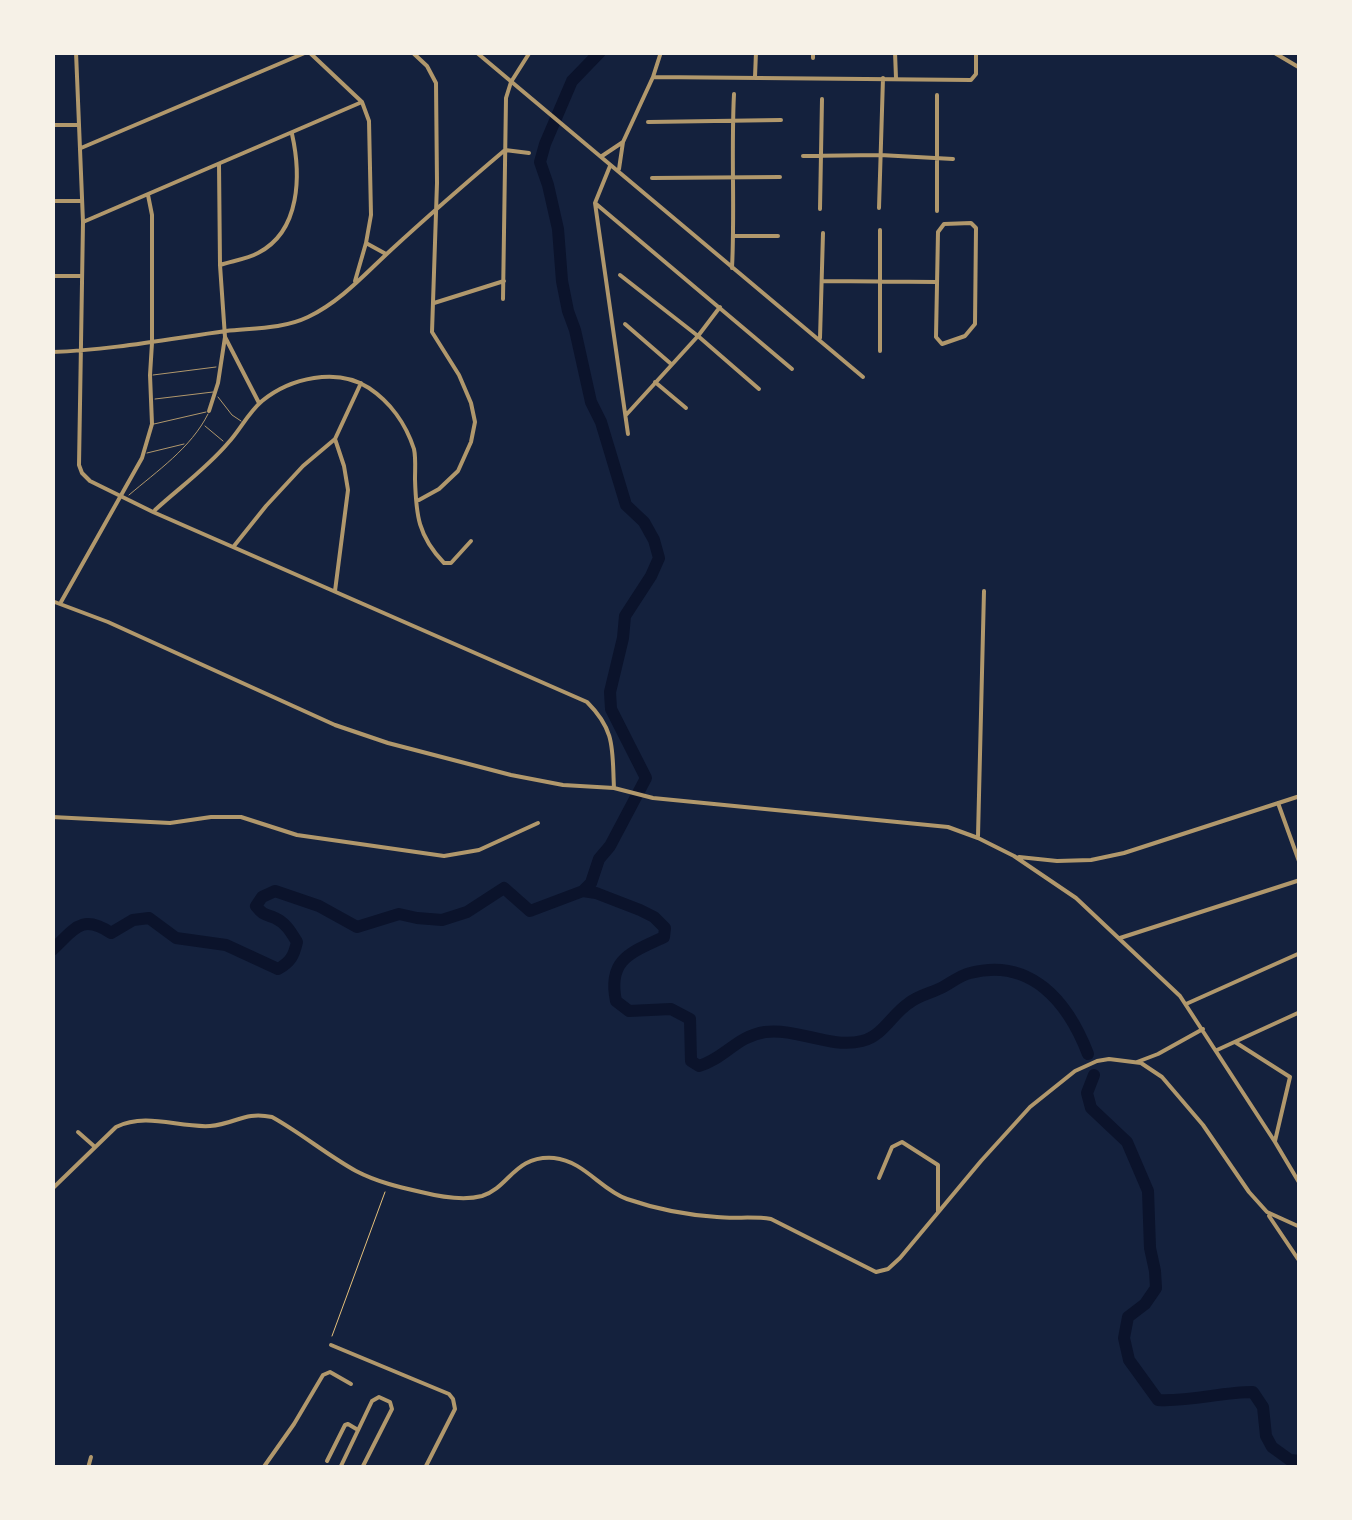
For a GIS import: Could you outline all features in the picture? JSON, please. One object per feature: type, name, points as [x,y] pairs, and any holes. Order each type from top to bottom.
[{"type":"street","points":[[76,52],[82,222],[82,473],[153,512],[587,702],[603,719],[612,744],[614,788]]},
{"type":"street","points":[[80,148],[308,52],[362,102],[369,121],[371,215],[354,285]]},
{"type":"street","points":[[412,52],[427,66],[436,83],[432,332],[459,375],[474,422],[471,442],[458,471],[439,489],[416,502]]},
{"type":"street","points":[[476,52],[863,377]]},
{"type":"street","points":[[503,299],[506,98],[530,52]]},
{"type":"street","points":[[619,172],[623,142],[661,52]]},
{"type":"street","points":[[756,52],[756,77]]},
{"type":"street","points":[[895,52],[896,78]]},
{"type":"street","points":[[653,76],[971,80],[976,74],[976,52]]},
{"type":"street","points":[[1273,52],[1300,68]]},
{"type":"street","points":[[879,208],[883,78]]},
{"type":"street","points":[[732,268],[734,94]]},
{"type":"street","points":[[937,211],[938,95]]},
{"type":"street","points":[[820,209],[822,99]]},
{"type":"street","points":[[82,222],[362,102]]},
{"type":"street","points":[[648,122],[781,120]]},
{"type":"street","points":[[52,124],[78,125]]},
{"type":"street","points":[[220,265],[257,254],[276,241],[288,225],[298,171],[292,134]]},
{"type":"street","points":[[600,158],[623,142]]},
{"type":"street","points":[[52,352],[225,334],[304,320],[354,285],[505,150],[529,154]]},
{"type":"street","points":[[803,156],[953,158]]},
{"type":"street","points":[[209,412],[216,393],[225,334],[219,164]]},
{"type":"street","points":[[610,166],[595,203],[628,434]]},
{"type":"street","points":[[652,178],[780,177]]},
{"type":"street","points":[[60,603],[123,496],[144,454],[152,424],[152,216],[148,195]]},
{"type":"street","points":[[52,201],[81,201]]},
{"type":"street","points":[[595,203],[792,369]]},
{"type":"street","points":[[974,224],[976,324],[966,336],[942,344],[936,337],[937,282],[940,226],[974,224]]},
{"type":"street","points":[[880,230],[880,351]]},
{"type":"street","points":[[820,340],[823,233]]},
{"type":"street","points":[[734,236],[778,236]]},
{"type":"street","points":[[366,243],[386,254]]},
{"type":"street","points":[[620,275],[759,389]]},
{"type":"street","points":[[52,276],[81,276]]},
{"type":"street","points":[[434,303],[504,281]]},
{"type":"street","points":[[822,281],[937,282]]},
{"type":"street","points":[[626,415],[720,307]]},
{"type":"street","points":[[625,324],[672,365]]},
{"type":"street","points":[[225,334],[259,404]]},
{"type":"street","points":[[153,512],[228,444],[259,404],[306,378],[332,377],[361,382],[396,412],[415,452],[417,520],[426,542],[444,563],[451,563],[471,542]]},
{"type":"street","points":[[233,548],[302,466],[335,439],[361,382]]},
{"type":"street","points":[[656,382],[686,408]]},
{"type":"street","points":[[335,439],[348,490],[335,591]]},
{"type":"street","points":[[978,838],[984,591]]},
{"type":"street","points":[[52,601],[108,622],[318,718],[370,737],[511,775],[563,785],[614,788],[654,798],[948,827],[978,838],[1014,856],[1076,898],[1180,996],[1300,1184]]},
{"type":"street","points":[[1014,856],[1091,860],[1300,796]]},
{"type":"street","points":[[1278,803],[1300,864]]},
{"type":"street","points":[[52,818],[170,823],[241,817],[296,836],[444,856],[479,850],[538,823]]},
{"type":"street","points":[[1120,938],[1300,880]]},
{"type":"street","points":[[1186,1004],[1300,953]]},
{"type":"street","points":[[1217,1050],[1300,1012]]},
{"type":"street","points":[[1137,1062],[1203,1029]]},
{"type":"street","points":[[1235,1042],[1290,1078]]},
{"type":"street","points":[[52,1189],[116,1126],[127,1121],[162,1120],[203,1126],[257,1114],[272,1117],[355,1170],[388,1185],[443,1198],[473,1197],[487,1194],[524,1164],[554,1158],[570,1162],[623,1198],[722,1218],[771,1219],[876,1272],[900,1258],[1030,1106],[1075,1071],[1109,1059],[1137,1062],[1162,1077],[1203,1125],[1300,1262]]},
{"type":"street","points":[[1275,1142],[1290,1078],[1300,1072]]},
{"type":"street","points":[[78,1132],[95,1147]]},
{"type":"street","points":[[879,1178],[892,1147],[902,1142],[938,1165],[938,1212]]},
{"type":"street","points":[[1267,1212],[1300,1227]]},
{"type":"street","points":[[330,1345],[449,1394],[455,1409],[426,1468]]},
{"type":"street","points":[[262,1468],[323,1375],[330,1372],[351,1384]]},
{"type":"street","points":[[341,1467],[374,1398],[379,1397],[390,1402],[392,1408],[362,1468]]},
{"type":"street","points":[[327,1462],[344,1425],[358,1430]]},
{"type":"street","points":[[88,1468],[92,1457]]},
{"type":"lane","points":[[150,375],[220,366]]},
{"type":"lane","points":[[151,400],[216,393],[244,424]]},
{"type":"lane","points":[[123,496],[186,444],[209,412]]},
{"type":"lane","points":[[152,424],[209,412]]},
{"type":"lane","points":[[203,424],[228,444]]},
{"type":"lane","points":[[144,454],[186,444]]},
{"type":"path","points":[[330,1345],[388,1185]]},
{"type":"waterway","points":[[583,891],[591,883],[599,859],[646,778],[611,709],[610,692],[625,616],[659,558],[644,522],[626,505],[601,422],[591,402],[562,281],[558,229],[540,162],[572,81],[600,52]]},
{"type":"waterway","points":[[52,950],[78,926],[92,924],[111,933],[133,920],[149,918],[176,938],[226,945],[278,969],[291,958],[297,942],[282,922],[256,906],[262,897],[275,891],[319,906],[357,927],[399,914],[442,920],[467,912],[504,888],[530,911],[583,891],[640,910],[665,928],[664,937],[633,953],[619,966],[615,975],[616,1001],[629,1011],[671,1009],[690,1019],[691,1061],[699,1066],[746,1038],[765,1032],[838,1042],[862,1041],[876,1034],[917,998],[967,974],[992,970],[1029,978],[1044,988],[1070,1017],[1088,1054]]},
{"type":"waterway","points":[[1094,1075],[1087,1093],[1091,1108],[1127,1142],[1148,1191],[1156,1288],[1145,1304],[1128,1317],[1124,1338],[1129,1360],[1158,1400],[1253,1392],[1263,1407],[1266,1436],[1272,1447],[1290,1460],[1300,1461]]}]
